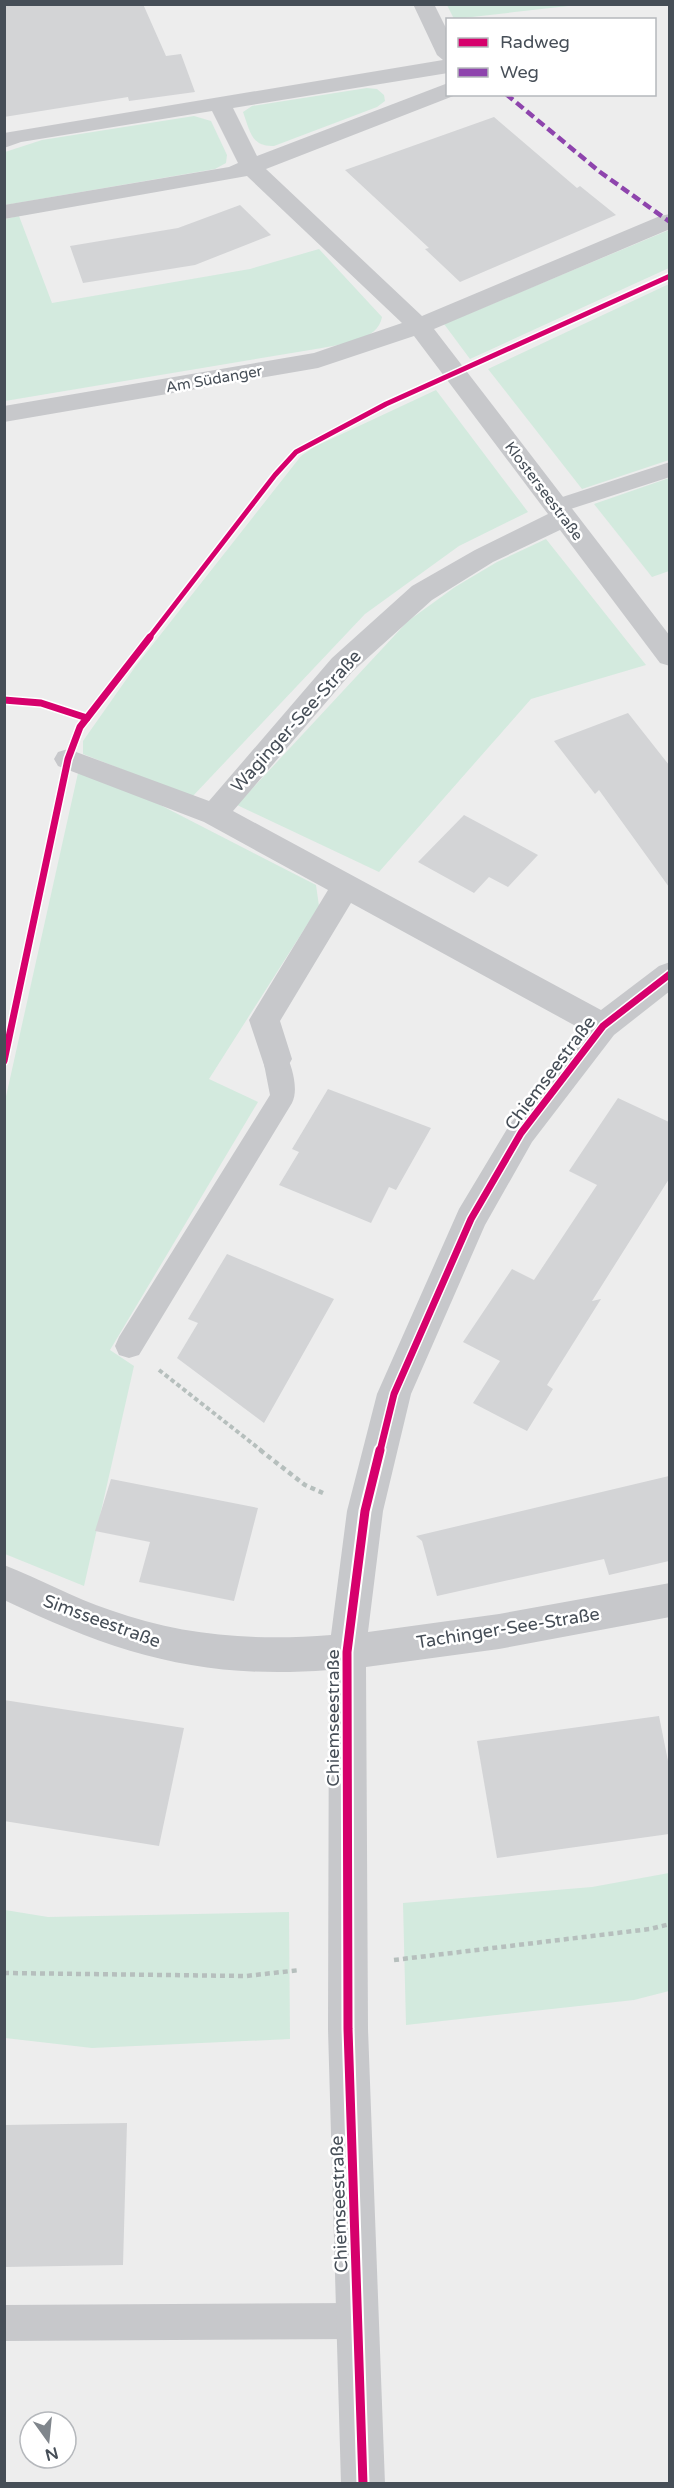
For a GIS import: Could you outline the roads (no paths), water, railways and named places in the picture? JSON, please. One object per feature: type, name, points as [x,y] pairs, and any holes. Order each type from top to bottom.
[{"type":"street","points":[[423,4],[446,53]]},
{"type":"street","points":[[4,141],[16,136],[446,66]]},
{"type":"street","points":[[369,78],[387,80],[396,85],[405,101],[398,109]]},
{"type":"street","points":[[4,212],[185,182],[252,168],[446,90]]},
{"type":"street","points":[[219,103],[252,168],[418,326]]},
{"type":"street","name":"Am Südanger","points":[[4,414],[318,360],[418,326],[668,221]]},
{"type":"street","name":"Klosterseestraße","points":[[418,326],[669,656]]},
{"type":"street","name":"Waginger-See-Straße","points":[[214,814],[342,664],[422,593],[559,512]]},
{"type":"street","points":[[68,759],[214,814],[603,1026]]},
{"type":"street","points":[[276,1059],[264,1020],[346,886]]},
{"type":"street","name":"Chiemseestraße","points":[[363,2484],[348,2029],[346,1652],[365,1511],[394,1394],[471,1219],[521,1133],[603,1026],[669,974]]},
{"type":"street","name":"Simsseestraße","points":[[4,1582],[127,1634],[174,1646],[219,1653],[275,1656],[346,1652]]},
{"type":"street","name":"Tachinger-See-Straße","points":[[346,1652],[448,1640],[572,1620],[669,1600]]},
{"type":"lane","points":[[559,512],[669,469]]},
{"type":"lane","points":[[129,1346],[283,1096],[276,1059]]},
{"type":"lane","points":[[4,2323],[357,2321]]}]
